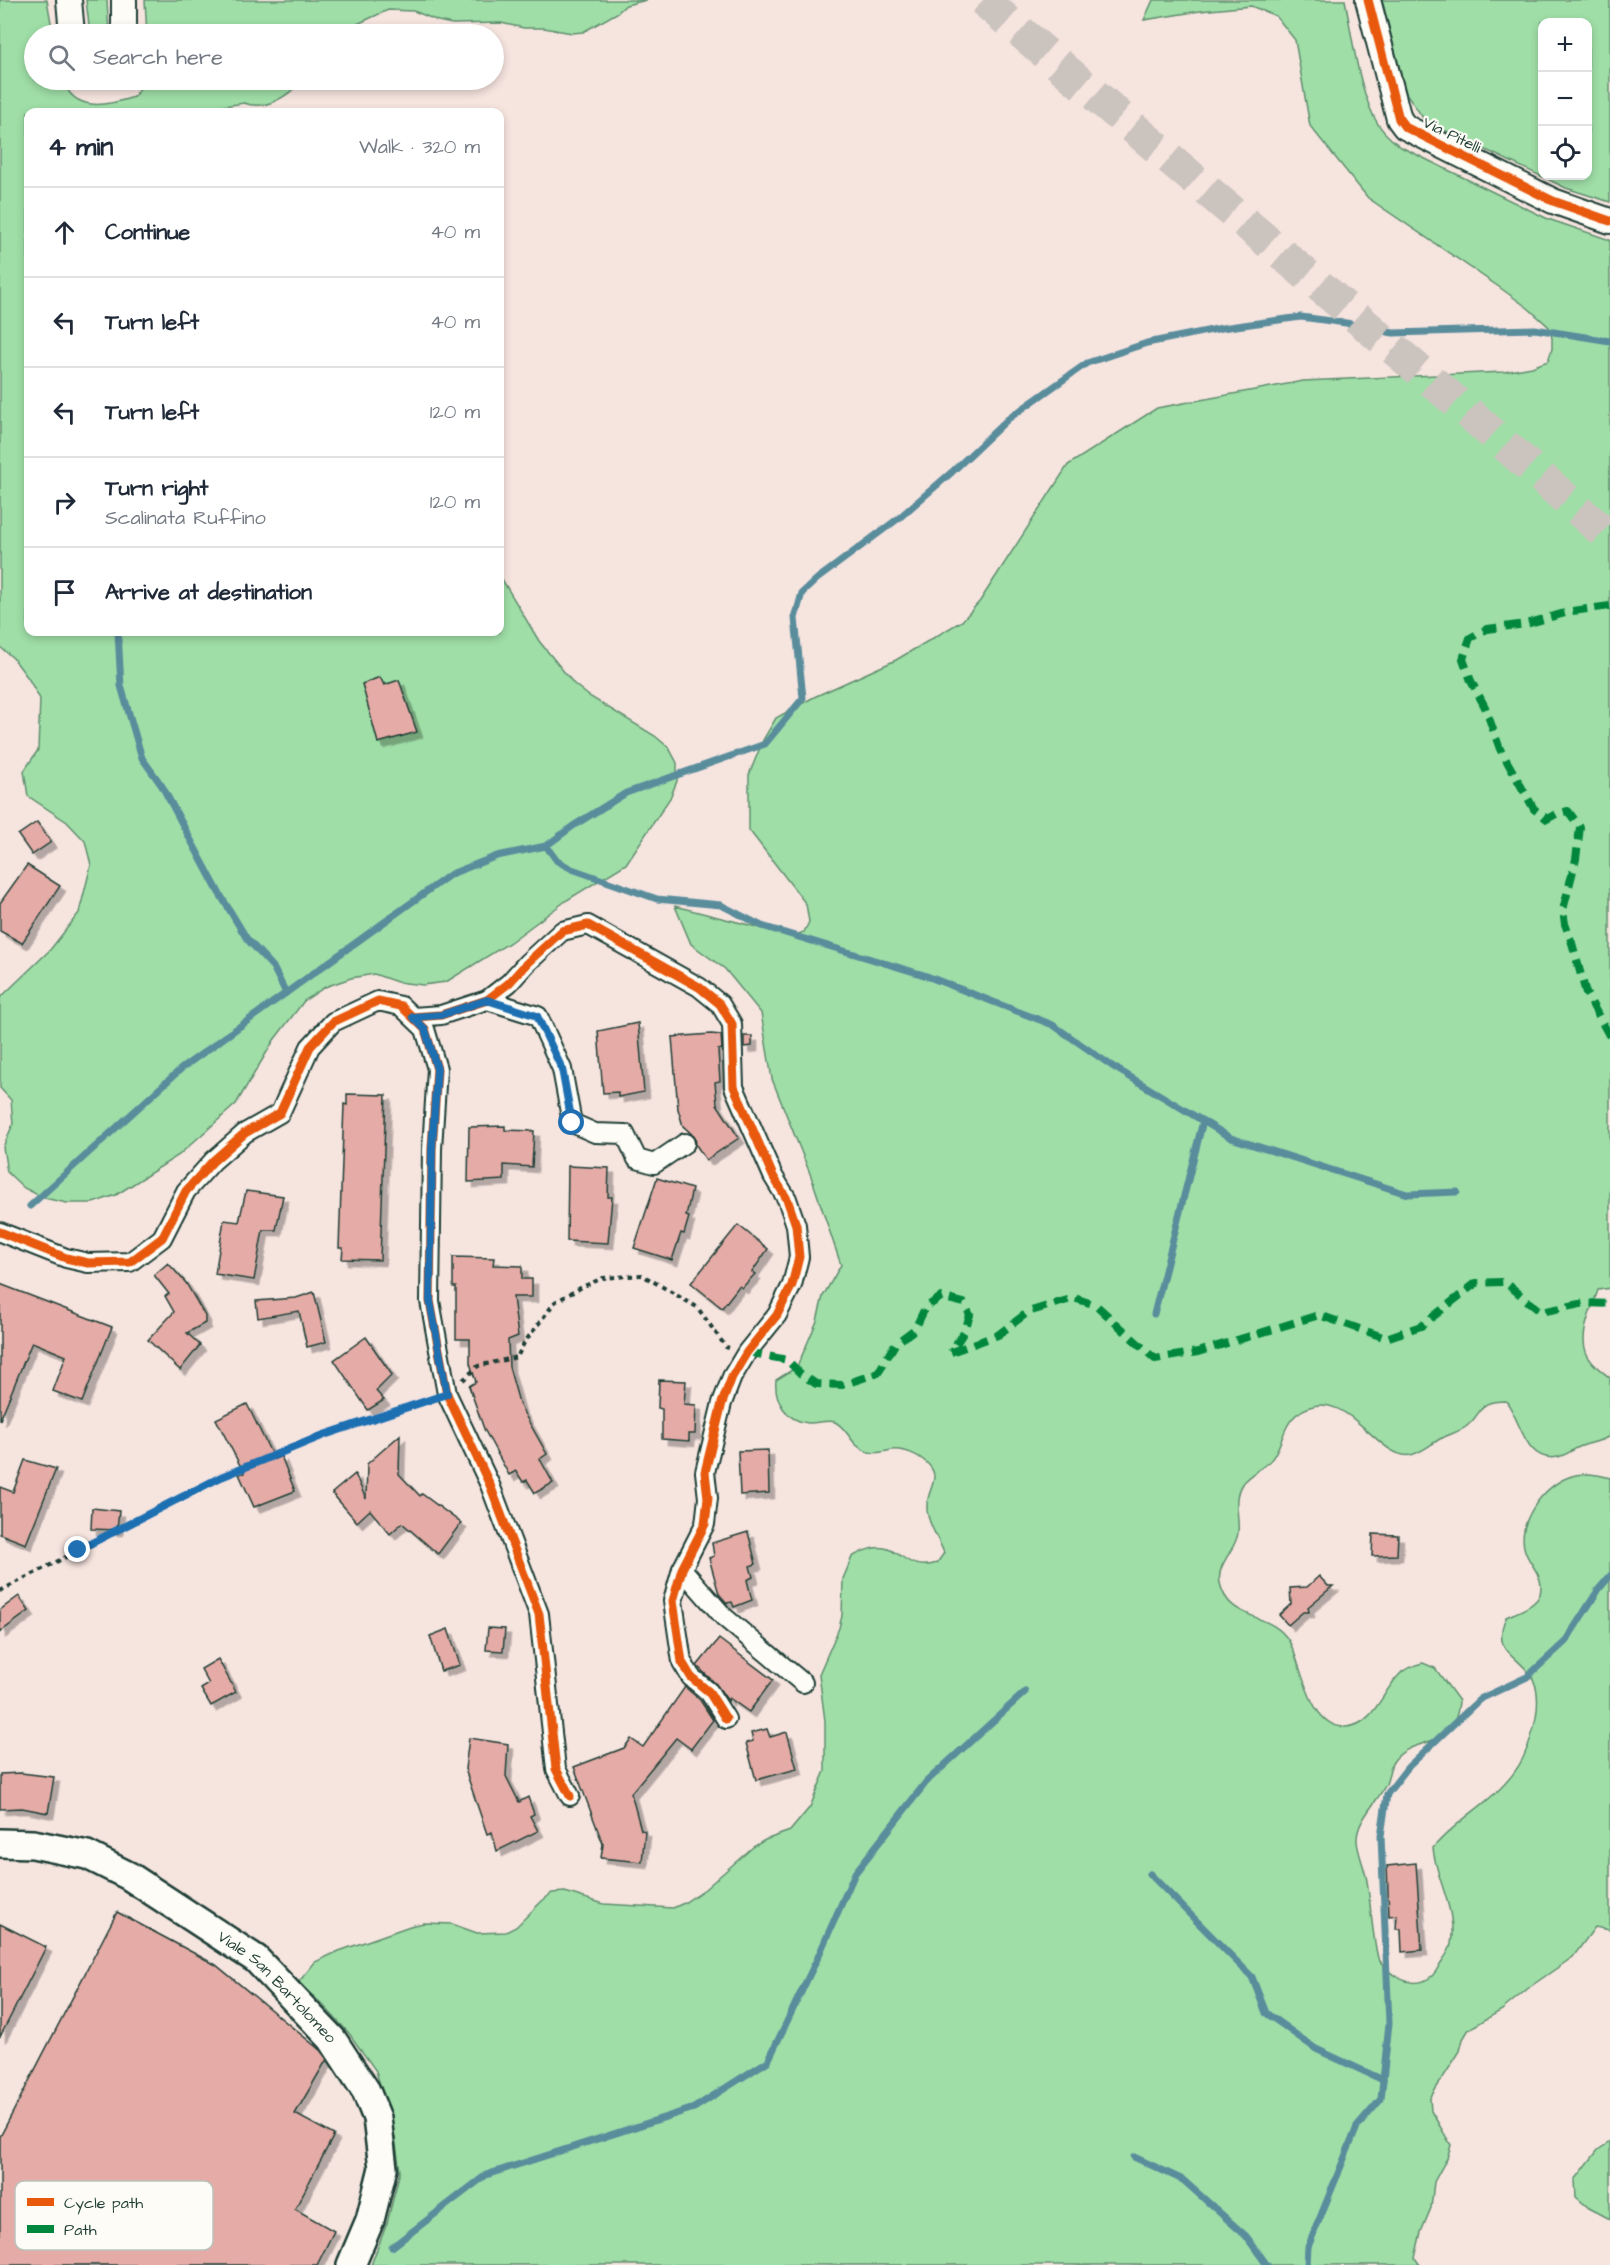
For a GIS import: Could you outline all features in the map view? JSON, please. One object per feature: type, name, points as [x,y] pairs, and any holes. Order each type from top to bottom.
[{"type":"main road","name":"Viale San Bartolomeo","points":[[0,1843],[33,1844],[87,1855],[129,1876],[256,1959],[332,2039],[366,2091],[377,2118],[382,2168],[370,2220],[351,2265]]},
{"type":"street","points":[[69,0],[71,24]]},
{"type":"street","points":[[124,0],[124,24]]},
{"type":"street","name":"Via Pitelli","points":[[1368,0],[1399,118],[1405,128],[1553,201],[1610,221]]},
{"type":"street","points":[[413,1017],[441,1015],[487,1000],[509,983],[562,931],[588,926],[699,987],[720,1004],[732,1024],[734,1087],[773,1176],[787,1199],[796,1226],[799,1257],[792,1285],[777,1315],[747,1352],[732,1377],[714,1431],[705,1472],[708,1498],[705,1524],[682,1569],[674,1601],[682,1662],[691,1677],[710,1692],[726,1719]]},
{"type":"street","points":[[487,1000],[537,1016],[562,1069],[572,1123],[595,1133],[625,1134],[637,1159],[654,1164],[685,1143]]},
{"type":"street","points":[[0,1232],[66,1258],[88,1263],[130,1262],[162,1238],[186,1191],[213,1161],[245,1133],[280,1113],[310,1047],[333,1022],[378,1001],[400,1006],[413,1017],[425,1029],[437,1069],[432,1149],[430,1301],[447,1394],[490,1485],[538,1614],[556,1769],[570,1796]]},
{"type":"street","points":[[682,1569],[724,1617],[803,1683]]},
{"type":"path","points":[[0,1591],[221,1477],[324,1435],[447,1394],[477,1366],[517,1357],[524,1343],[555,1302],[603,1278],[642,1275],[697,1306],[726,1347],[747,1352]]},
{"type":"green space","points":[[0,0],[47,0],[51,24],[24,24],[24,90],[68,90],[75,98],[84,102],[103,104],[134,97],[139,90],[292,90],[276,100],[261,105],[244,103],[210,108],[24,108],[24,636],[504,636],[504,583],[539,641],[574,684],[589,696],[655,736],[669,748],[677,763],[677,781],[670,798],[626,864],[567,900],[509,943],[446,982],[423,985],[397,982],[374,974],[351,978],[325,987],[304,1001],[274,1040],[236,1104],[179,1155],[116,1195],[93,1203],[67,1203],[44,1198],[24,1188],[7,1172],[3,1147],[13,1124],[11,1100],[0,1088],[0,998],[50,950],[79,913],[91,865],[85,841],[67,822],[28,796],[24,771],[38,750],[40,699],[13,658],[0,647]]},
{"type":"green space","points":[[86,0],[107,0],[108,24],[89,24]]},
{"type":"green space","points":[[145,0],[647,0],[626,5],[617,13],[583,32],[572,33],[501,23],[452,24],[414,11],[388,10],[357,24],[146,24]]},
{"type":"green space","points":[[1153,0],[1345,0],[1356,60],[1368,104],[1376,122],[1389,137],[1401,147],[1548,219],[1610,240],[1610,1288],[1598,1290],[1588,1317],[1584,1345],[1594,1364],[1610,1378],[1610,1436],[1561,1456],[1547,1457],[1538,1454],[1525,1439],[1506,1401],[1496,1401],[1485,1405],[1473,1421],[1462,1429],[1415,1454],[1398,1454],[1345,1413],[1330,1406],[1314,1406],[1292,1419],[1274,1456],[1242,1484],[1237,1496],[1238,1533],[1223,1563],[1220,1583],[1232,1604],[1241,1611],[1272,1625],[1289,1641],[1315,1707],[1333,1725],[1346,1727],[1363,1721],[1401,1673],[1423,1663],[1435,1668],[1459,1701],[1456,1718],[1450,1729],[1431,1741],[1410,1748],[1393,1762],[1386,1784],[1360,1826],[1357,1841],[1367,1881],[1378,1958],[1388,1970],[1402,1979],[1409,1982],[1425,1981],[1433,1975],[1448,1952],[1452,1931],[1449,1907],[1433,1848],[1505,1784],[1523,1758],[1534,1728],[1537,1704],[1535,1683],[1524,1667],[1506,1650],[1501,1637],[1506,1617],[1535,1602],[1540,1594],[1540,1582],[1527,1556],[1523,1540],[1528,1518],[1541,1497],[1559,1482],[1574,1475],[1584,1474],[1610,1478],[1610,1930],[1595,1927],[1573,1957],[1531,1986],[1502,2010],[1469,2029],[1463,2039],[1460,2051],[1430,2098],[1431,2111],[1451,2145],[1434,2182],[1431,2208],[1421,2232],[1415,2258],[1420,2265],[371,2265],[387,2223],[400,2171],[394,2132],[376,2071],[348,2032],[321,2003],[298,1983],[315,1962],[410,1926],[424,1923],[452,1924],[477,1933],[506,1932],[516,1927],[552,1893],[565,1892],[604,1904],[673,1908],[684,1903],[705,1889],[753,1847],[790,1831],[810,1807],[825,1771],[825,1721],[819,1674],[839,1628],[842,1616],[843,1579],[852,1557],[868,1549],[880,1548],[924,1565],[937,1563],[944,1553],[927,1512],[934,1479],[932,1469],[928,1464],[916,1455],[901,1450],[868,1452],[857,1446],[844,1429],[835,1422],[800,1421],[788,1414],[779,1402],[776,1380],[797,1367],[817,1321],[823,1296],[841,1265],[811,1176],[772,1079],[761,1013],[725,969],[691,944],[675,906],[792,936],[804,932],[809,922],[806,904],[749,830],[749,775],[763,740],[776,718],[814,697],[896,660],[962,621],[980,601],[1068,465],[1157,408],[1303,381],[1504,372],[1532,367],[1548,361],[1552,349],[1549,327],[1499,287],[1368,198],[1310,126],[1295,40],[1276,16],[1251,6],[1144,20]]},
{"type":"green space","points":[[1382,0],[1610,0],[1610,202],[1549,180],[1592,180],[1592,18],[1538,18],[1538,175],[1425,121],[1406,93]]},
{"type":"green space","points":[[1610,2142],[1610,2219],[1589,2208],[1576,2197],[1575,2180],[1598,2150]]},
{"type":"building","points":[[380,677],[384,685],[399,680],[417,732],[378,743],[362,684]]},
{"type":"building","points":[[37,822],[51,842],[32,855],[18,835]]},
{"type":"building","points":[[27,865],[60,886],[22,943],[0,931],[0,903]]},
{"type":"building","points":[[638,1023],[644,1092],[618,1097],[618,1092],[603,1093],[598,1031]]},
{"type":"building","points":[[721,1035],[722,1049],[718,1050],[720,1081],[715,1082],[717,1104],[739,1138],[706,1160],[696,1145],[695,1137],[683,1126],[678,1109],[672,1037]]},
{"type":"building","points":[[744,1036],[752,1036],[752,1046],[744,1047]]},
{"type":"building","points":[[347,1094],[386,1095],[380,1260],[342,1259],[343,1248],[339,1248],[344,1104],[347,1105]]},
{"type":"building","points":[[505,1126],[505,1130],[534,1131],[532,1167],[504,1165],[504,1180],[468,1182],[469,1127]]},
{"type":"building","points":[[568,1166],[609,1168],[608,1197],[612,1197],[608,1243],[567,1241]]},
{"type":"building","points":[[657,1178],[692,1189],[686,1216],[689,1217],[672,1260],[634,1248]]},
{"type":"building","points":[[246,1191],[283,1196],[276,1230],[263,1230],[254,1280],[215,1274],[224,1220],[239,1222]]},
{"type":"building","points":[[738,1225],[768,1249],[752,1272],[755,1274],[742,1288],[739,1286],[722,1308],[691,1283]]},
{"type":"building","points":[[453,1257],[494,1258],[493,1265],[522,1266],[522,1279],[532,1279],[532,1297],[513,1297],[518,1336],[508,1340],[509,1367],[520,1406],[547,1454],[540,1459],[553,1483],[535,1493],[527,1480],[523,1482],[516,1471],[509,1475],[484,1429],[469,1386],[476,1382],[470,1363],[470,1339],[456,1339],[456,1287],[453,1287]]},
{"type":"building","points":[[168,1263],[186,1283],[205,1316],[205,1323],[187,1333],[200,1345],[180,1370],[148,1340],[174,1312],[165,1296],[169,1294],[154,1275]]},
{"type":"building","points":[[0,1284],[112,1327],[82,1402],[53,1391],[66,1356],[32,1342],[0,1420]]},
{"type":"building","points":[[314,1292],[326,1342],[307,1347],[299,1311],[258,1318],[256,1301],[296,1298]]},
{"type":"building","points":[[366,1337],[392,1375],[376,1391],[384,1400],[368,1410],[334,1360]]},
{"type":"building","points":[[659,1380],[686,1381],[684,1404],[696,1405],[695,1434],[689,1434],[689,1441],[662,1439],[662,1409],[658,1408]]},
{"type":"building","points":[[247,1404],[274,1459],[281,1456],[295,1491],[254,1507],[239,1474],[244,1473],[216,1419]]},
{"type":"building","points":[[400,1435],[399,1474],[420,1496],[422,1494],[461,1523],[438,1554],[402,1523],[390,1534],[370,1510],[357,1522],[332,1493],[355,1474],[366,1499],[367,1464]]},
{"type":"building","points":[[768,1450],[769,1493],[740,1495],[738,1451]]},
{"type":"building","points":[[25,1460],[56,1469],[26,1544],[0,1534],[0,1487],[13,1492]]},
{"type":"building","points":[[92,1508],[119,1511],[117,1530],[91,1529]]},
{"type":"building","points":[[748,1532],[756,1564],[750,1566],[753,1577],[747,1580],[752,1600],[734,1607],[732,1602],[727,1603],[719,1594],[709,1558],[714,1556],[712,1543]]},
{"type":"building","points":[[1373,1534],[1398,1535],[1397,1555],[1372,1556]]},
{"type":"building","points":[[1319,1576],[1328,1586],[1333,1586],[1308,1607],[1309,1612],[1303,1612],[1288,1625],[1279,1615],[1291,1604],[1290,1588],[1307,1587]]},
{"type":"building","points":[[19,1596],[29,1611],[0,1632],[0,1610]]},
{"type":"building","points":[[488,1628],[505,1629],[503,1651],[486,1650]]},
{"type":"building","points":[[448,1629],[460,1665],[441,1671],[430,1636]]},
{"type":"building","points":[[719,1639],[773,1680],[749,1712],[729,1698],[728,1701],[716,1684],[697,1666]]},
{"type":"building","points":[[218,1659],[236,1692],[211,1706],[201,1689],[209,1684],[201,1669]]},
{"type":"building","points":[[685,1687],[700,1700],[713,1720],[691,1749],[676,1738],[631,1793],[641,1830],[645,1831],[642,1862],[601,1858],[603,1844],[574,1767],[624,1748],[631,1739],[643,1747]]},
{"type":"building","points":[[767,1729],[770,1737],[787,1732],[797,1769],[756,1780],[746,1743],[753,1741],[751,1733]]},
{"type":"building","points":[[469,1738],[508,1744],[506,1776],[519,1802],[528,1797],[534,1814],[530,1816],[538,1831],[497,1851],[492,1832],[487,1834],[465,1769]]},
{"type":"building","points":[[21,1773],[54,1777],[48,1813],[22,1808],[0,1809],[0,1774]]},
{"type":"building","points":[[1416,1863],[1422,1950],[1402,1952],[1401,1929],[1396,1929],[1397,1915],[1389,1916],[1387,1866]]},
{"type":"building","points":[[117,1912],[216,1965],[320,2050],[327,2059],[295,2114],[334,2135],[295,2209],[334,2231],[317,2265],[0,2265],[0,2137]]},
{"type":"building","points":[[0,1924],[46,1947],[0,2037]]},
{"type":"waterway","points":[[30,1206],[182,1068],[451,874],[497,856],[546,846],[626,793],[765,744],[803,698],[795,618],[802,593],[817,579],[899,518],[1008,419],[1087,363],[1147,343],[1222,328],[1301,317],[1393,333],[1535,329],[1610,341]]},
{"type":"waterway","points":[[118,636],[121,686],[142,758],[162,786],[218,891],[247,939],[273,967],[286,993]]},
{"type":"waterway","points":[[546,846],[557,861],[572,869],[657,899],[721,905],[762,926],[924,975],[1053,1025],[1112,1066],[1231,1138],[1407,1194],[1457,1192]]},
{"type":"waterway","points":[[1154,1314],[1203,1121]]},
{"type":"waterway","points":[[1307,2265],[1308,2247],[1357,2127],[1381,2099],[1389,2023],[1381,1836],[1387,1794],[1408,1767],[1480,1699],[1527,1677],[1565,1642],[1610,1576]]},
{"type":"waterway","points":[[392,2247],[486,2175],[694,2108],[768,2061],[855,1873],[927,1781],[1025,1692]]},
{"type":"waterway","points":[[1150,1874],[1252,1977],[1266,2013],[1316,2049],[1383,2080]]},
{"type":"waterway","points":[[1134,2157],[1183,2180],[1246,2236],[1267,2265]]},
{"type":"tunnel","points":[[983,0],[1461,406],[1610,538]]},
{"type":"marked path","points":[[1610,606],[1572,611],[1526,624],[1487,629],[1470,638],[1463,659],[1471,681],[1485,707],[1500,749],[1534,809],[1547,819],[1568,811],[1580,827],[1576,859],[1563,910],[1565,924],[1586,993],[1610,1037]]},
{"type":"marked path","points":[[951,1352],[998,1335],[1028,1312],[1074,1298],[1096,1305],[1155,1359],[1198,1352],[1319,1315],[1386,1338],[1421,1326],[1476,1283],[1505,1282],[1541,1312],[1585,1303],[1610,1304]]},
{"type":"marked path","points":[[747,1352],[787,1360],[801,1374],[816,1384],[842,1385],[878,1373],[895,1344],[915,1329],[925,1308],[941,1297],[964,1303],[970,1315],[965,1330],[951,1352]]},
{"type":"cycle path","points":[[1368,0],[1399,119],[1405,127],[1553,201],[1610,221]]},
{"type":"cycle path","points":[[413,1017],[441,1015],[487,1000],[509,983],[562,931],[588,925],[699,987],[720,1004],[732,1024],[734,1087],[773,1176],[787,1199],[796,1225],[799,1257],[792,1285],[777,1315],[747,1352],[732,1377],[722,1403],[705,1472],[708,1498],[705,1524],[682,1569],[673,1601],[682,1662],[691,1677],[709,1692],[726,1719]]},
{"type":"cycle path","points":[[0,1232],[66,1258],[88,1263],[130,1262],[162,1238],[186,1191],[213,1161],[245,1133],[280,1113],[310,1047],[333,1022],[378,1001],[401,1006],[425,1029],[437,1069],[432,1149],[430,1301],[447,1394],[490,1485],[539,1614],[556,1769],[570,1796]]},
{"type":"route","points":[[78,1550],[221,1477],[324,1435],[447,1394],[430,1301],[432,1149],[437,1069],[425,1029],[413,1017],[441,1015],[487,1000],[537,1016],[562,1069],[572,1123]]}]
